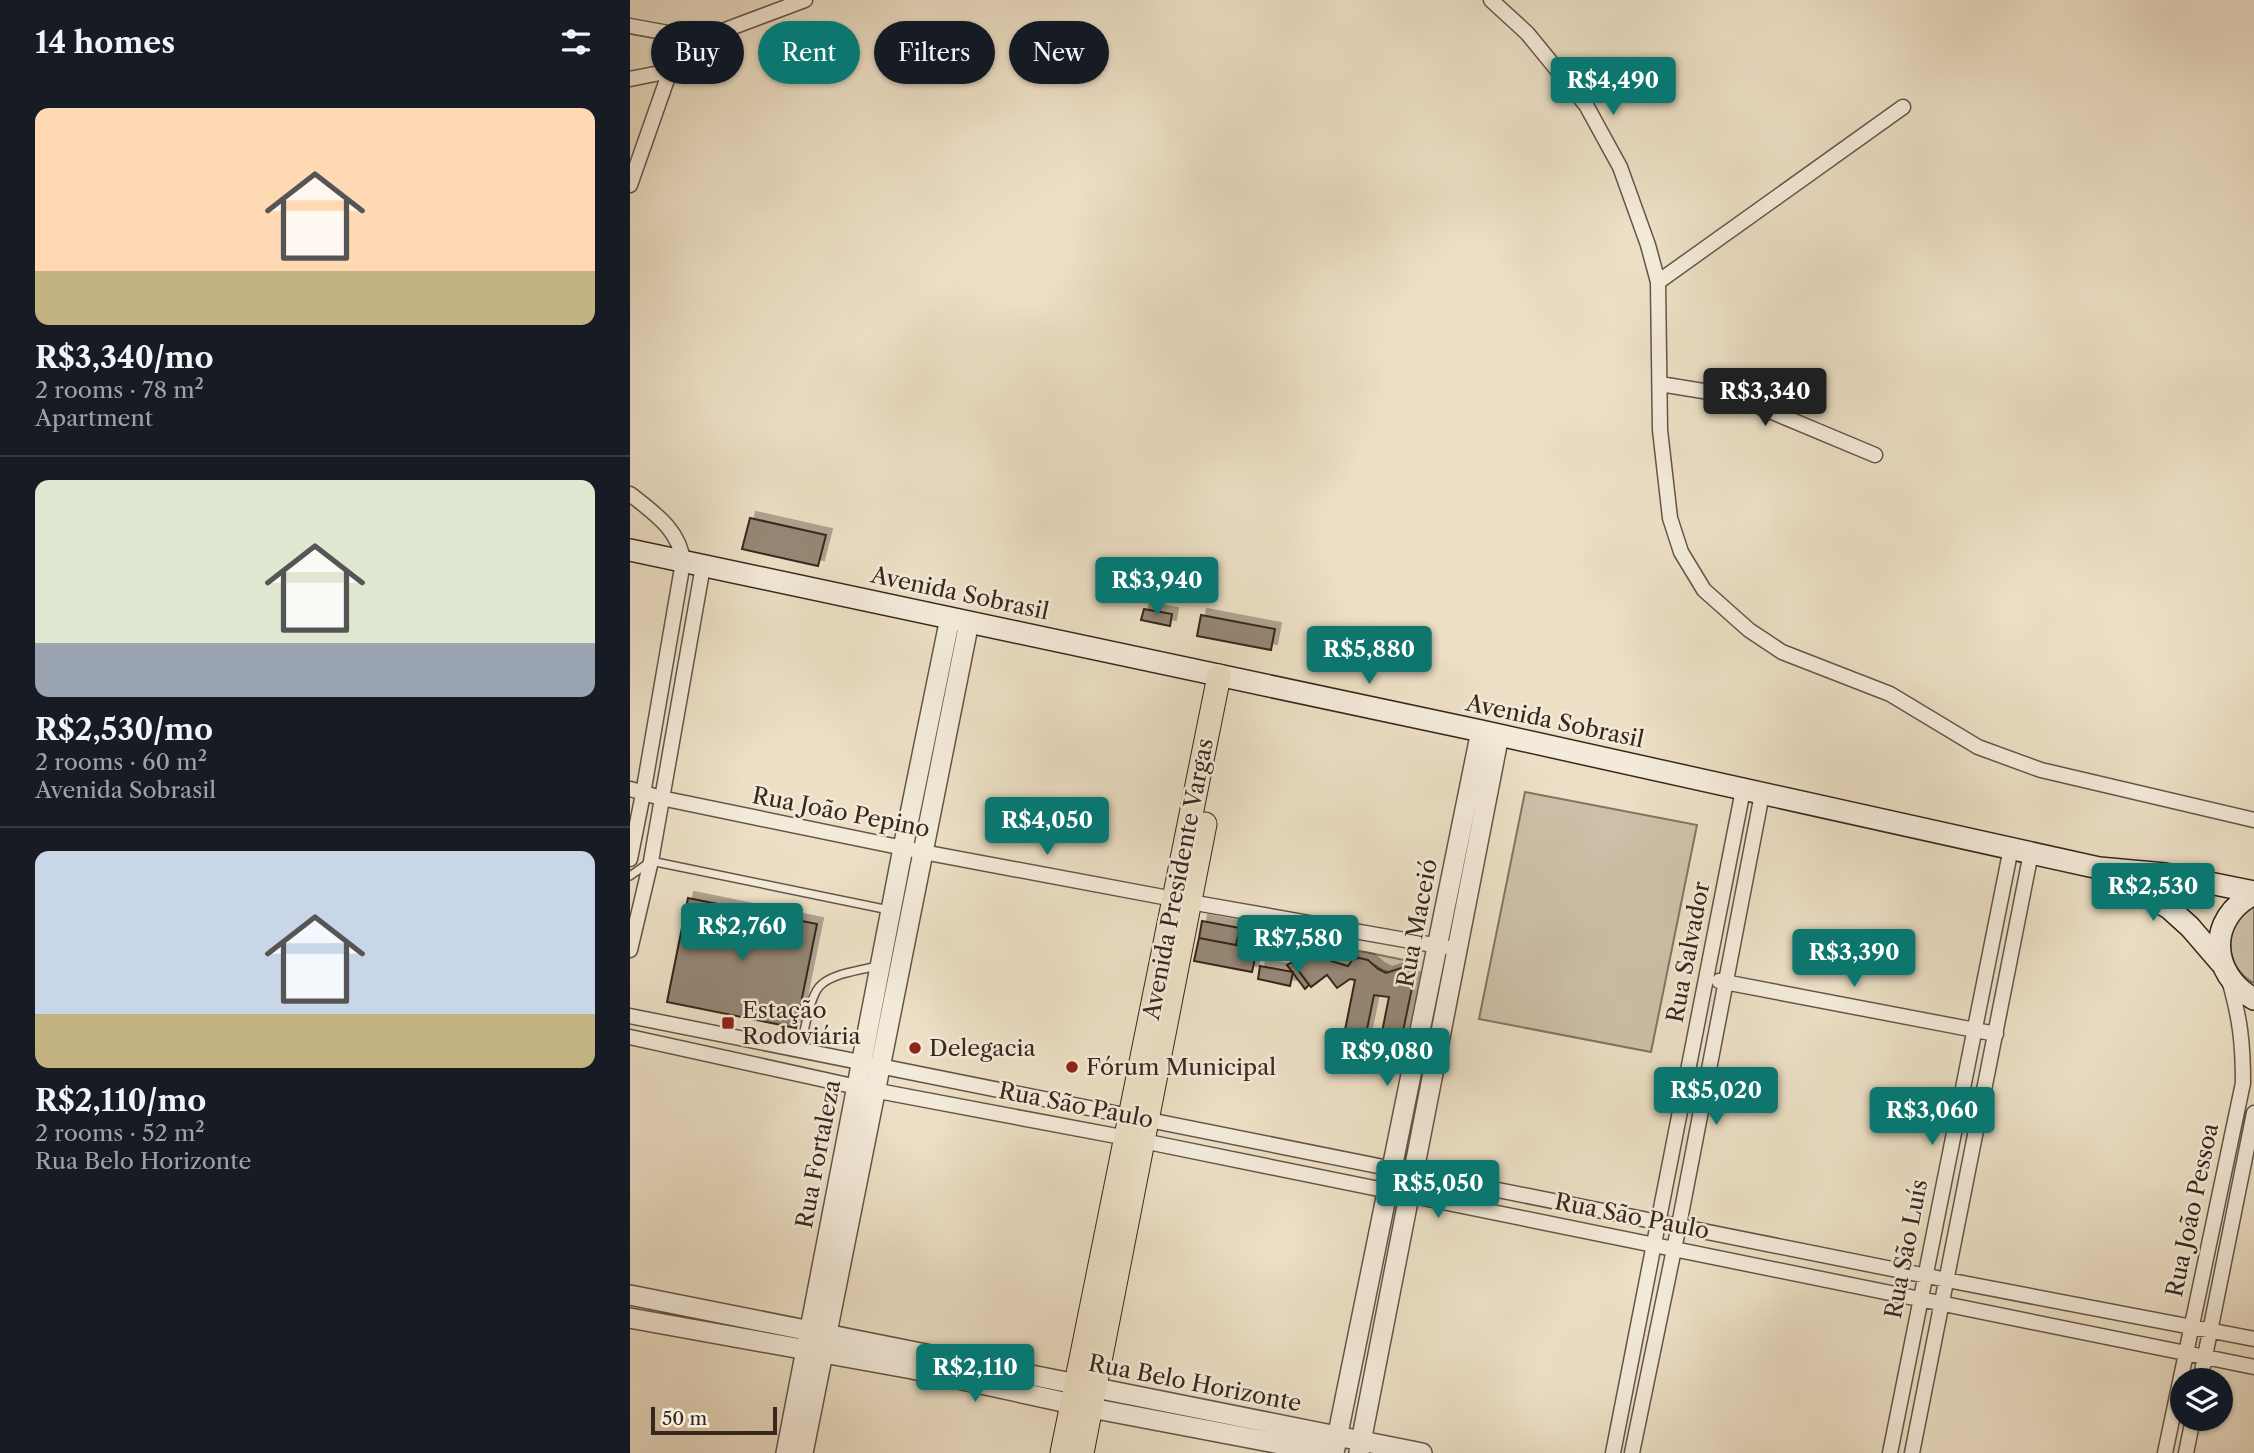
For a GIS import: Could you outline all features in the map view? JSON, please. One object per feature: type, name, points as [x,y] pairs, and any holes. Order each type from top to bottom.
[{"type":"main road","name":"Avenida Sobrasil","points":[[630,550],[1490,733],[2099,868],[2165,874],[2254,893]]},
{"type":"main road","name":"Avenida Presidente Vargas","points":[[1062,1453],[1083,1396],[1226,677]]},
{"type":"main road","name":"Avenida Sobrasil","points":[[2099,868],[2169,908],[2190,927],[2238,990],[2254,999]]},
{"type":"main road","points":[[2224,969],[2219,948],[2226,919],[2234,908],[2254,893]]},
{"type":"main road","name":"Avenida Presidente Vargas","points":[[1082,1453],[1083,1396]]},
{"type":"street","points":[[744,23],[805,0]]},
{"type":"street","points":[[1490,0],[1527,33],[1586,105],[1620,167],[1648,245],[1658,282],[1660,430],[1670,518],[1681,552],[1704,590],[1749,630],[1782,652],[1890,694],[1978,747],[2041,770],[2254,820]]},
{"type":"street","points":[[630,26],[651,30]]},
{"type":"street","points":[[630,79],[651,75]]},
{"type":"street","points":[[630,184],[665,84]]},
{"type":"street","points":[[1658,282],[1903,107]]},
{"type":"street","points":[[1660,384],[1734,396],[1875,455]]},
{"type":"street","points":[[630,494],[661,518],[674,533],[693,564],[685,666],[651,861],[630,950]]},
{"type":"street","points":[[630,859],[637,791],[666,664],[693,564]]},
{"type":"street","name":"Rua Fortaleza","points":[[866,1089],[881,1067],[893,1005],[902,913],[903,848],[915,787],[932,705],[960,620]]},
{"type":"street","name":"Rua Fortaleza","points":[[796,1447],[866,1089],[861,1062],[881,965],[923,852],[952,707],[960,620]]},
{"type":"street","points":[[666,664],[685,666]]},
{"type":"street","points":[[932,705],[952,707]]},
{"type":"street","name":"Rua Maceió","points":[[1360,1447],[1431,1079],[1447,948],[1490,733]]},
{"type":"street","points":[[915,787],[936,791]]},
{"type":"street","name":"Rua João Pepino","points":[[637,791],[923,852],[1447,948]]},
{"type":"street","name":"Rua Salvador","points":[[1613,1453],[1706,978],[1752,792]]},
{"type":"street","name":"Rua Salvador","points":[[1632,1453],[1726,982],[1752,792]]},
{"type":"street","name":"Rua São Luís","points":[[1890,1453],[1974,1030],[2021,850]]},
{"type":"street","name":"Rua São Luís","points":[[1912,1453],[1996,1034],[2021,850]]},
{"type":"street","name":"Rua Maceió","points":[[1333,1447],[1411,1075],[1447,948]]},
{"type":"street","name":"Rua João Pessoa","points":[[2165,1453],[2243,1083],[2239,1013],[2224,969]]},
{"type":"street","points":[[1706,978],[1996,1034]]},
{"type":"street","points":[[873,1003],[893,1005]]},
{"type":"street","name":"Rua São Paulo","points":[[630,1016],[1046,1099],[1228,1158],[1309,1176],[1674,1247],[2254,1367]]},
{"type":"street","name":"Rua São Paulo","points":[[630,1037],[866,1089],[1042,1122],[1232,1136],[2254,1339]]},
{"type":"street","points":[[1411,1075],[1431,1079]]},
{"type":"street","points":[[972,1109],[976,1085]]},
{"type":"street","points":[[1042,1122],[1046,1099]]},
{"type":"street","name":"Rua João Pessoa","points":[[2203,1368],[2254,1113]]},
{"type":"street","points":[[1228,1158],[1232,1136]]},
{"type":"street","points":[[1672,1147],[1693,1150]]},
{"type":"street","points":[[1309,1176],[1312,1153]]},
{"type":"street","points":[[2223,1177],[2240,1180]]},
{"type":"street","points":[[1477,1209],[1481,1186]]},
{"type":"street","points":[[1942,1186],[1965,1189]]},
{"type":"street","points":[[1578,1229],[1582,1206]]},
{"type":"street","points":[[1770,1268],[1774,1245]]},
{"type":"street","points":[[1864,1287],[1869,1264]]},
{"type":"street","points":[[1369,1277],[1392,1281]]},
{"type":"street","name":"Rua Belo Horizonte","points":[[630,1295],[728,1315],[816,1342],[1333,1447],[1422,1453]]},
{"type":"street","points":[[724,1335],[728,1315]]},
{"type":"street","name":"Rua Belo Horizonte","points":[[630,1318],[724,1335],[816,1342]]},
{"type":"street","points":[[1637,1330],[1657,1333]]},
{"type":"street","points":[[1354,1353],[1377,1357]]},
{"type":"street","points":[[2186,1453],[2191,1431]]},
{"type":"street","points":[[1890,1453],[1896,1453]]},
{"type":"lane","points":[[630,876],[651,861],[902,913]]},
{"type":"lane","points":[[800,1051],[814,995],[820,985],[833,978],[881,965]]},
{"type":"shaded area","points":[[1525,792],[1697,825],[1651,1052],[1479,1019]]},
{"type":"shaded area","points":[[2254,906],[2254,983],[2236,967],[2230,944],[2236,922]]},
{"type":"shaded area","points":[[1355,950],[1414,962],[1413,969],[1407,966],[1386,972],[1359,958]]},
{"type":"building","points":[[750,518],[826,535],[818,566],[742,549]]},
{"type":"building","points":[[1144,609],[1172,614],[1170,626],[1141,620]]},
{"type":"building","points":[[1201,615],[1275,629],[1271,650],[1197,636]]},
{"type":"building","points":[[688,898],[817,924],[796,1028],[667,1002]]},
{"type":"building","points":[[1202,921],[1240,928],[1236,945],[1199,938]]},
{"type":"building","points":[[1199,938],[1257,949],[1252,972],[1194,961]]},
{"type":"building","points":[[1317,943],[1331,961],[1348,966],[1353,959],[1359,958],[1368,960],[1386,973],[1404,967],[1402,976],[1414,978],[1400,1046],[1380,1042],[1389,997],[1374,995],[1365,1039],[1344,1035],[1355,980],[1350,979],[1337,988],[1327,975],[1311,987],[1292,962]]},
{"type":"building","points":[[1292,962],[1309,985],[1305,989],[1287,965]]},
{"type":"building","points":[[1260,966],[1293,972],[1290,986],[1258,979]]},
{"type":"place","name":"Estação Rodoviária","points":[[728,1023]]},
{"type":"place","name":"Delegacia","points":[[915,1048]]},
{"type":"place","name":"Fórum Municipal","points":[[1072,1067]]}]
